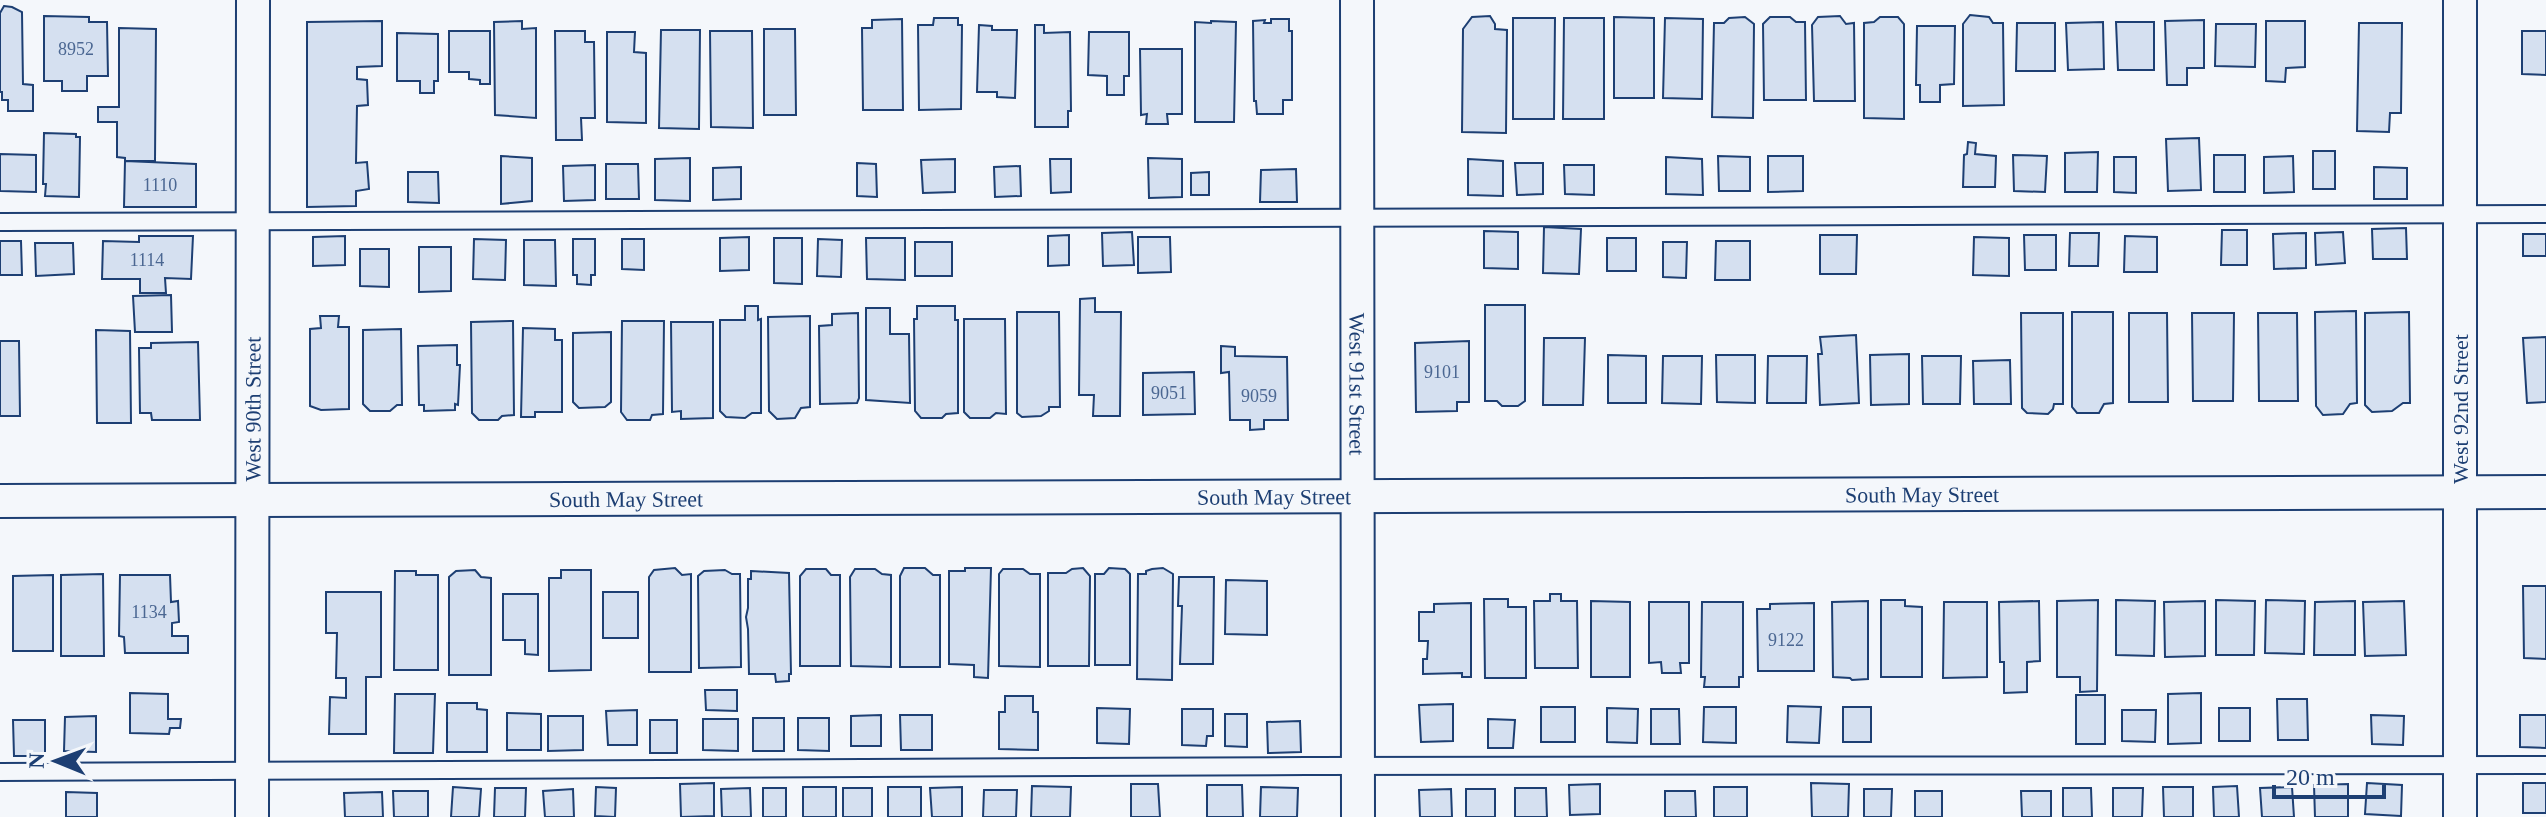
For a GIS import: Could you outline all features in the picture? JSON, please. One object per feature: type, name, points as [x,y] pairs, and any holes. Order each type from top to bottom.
[{"type":"street","name":"West 90th Street","points":[[252,817],[253,0]]},
{"type":"street","name":"West 91st Street","points":[[1357,0],[1358,817]]},
{"type":"street","name":"West 92nd Street","points":[[2460,0],[2460,817]]},
{"type":"street","name":"South May Street","points":[[0,501],[2546,492]]},
{"type":"lane","points":[[0,222],[2546,214]]},
{"type":"lane","points":[[0,772],[2546,765]]},
{"type":"building","points":[[4,6],[22,12],[23,84],[33,85],[33,111],[8,111],[8,100],[2,100],[0,13]]},
{"type":"building","points":[[1970,15],[1989,17],[1993,23],[2003,23],[2004,105],[1963,106],[1963,24]]},
{"type":"building","points":[[44,16],[89,17],[89,22],[107,22],[108,76],[87,76],[87,91],[62,91],[62,81],[44,81]]},
{"type":"building","points":[[1490,16],[1495,29],[1507,30],[1506,133],[1462,132],[1463,29],[1472,17]]},
{"type":"building","points":[[1840,16],[1846,24],[1854,23],[1855,101],[1814,101],[1812,25],[1818,17]]},
{"type":"building","points":[[1614,17],[1654,18],[1654,98],[1614,98]]},
{"type":"building","points":[[1745,17],[1754,24],[1753,118],[1712,117],[1714,23]]},
{"type":"building","points":[[1770,17],[1790,17],[1796,22],[1805,22],[1806,100],[1764,100],[1763,24]]},
{"type":"building","points":[[1880,17],[1898,17],[1904,24],[1904,119],[1864,118],[1864,23],[1874,22]]},
{"type":"building","points":[[934,18],[958,18],[958,25],[962,25],[961,109],[919,110],[918,25],[933,25]]},
{"type":"building","points":[[1513,18],[1555,18],[1554,119],[1513,119]]},
{"type":"building","points":[[1564,18],[1604,18],[1604,119],[1563,119]]},
{"type":"building","points":[[1665,18],[1703,19],[1702,99],[1663,98]]},
{"type":"building","points":[[902,19],[903,110],[863,110],[862,28],[872,28],[872,20]]},
{"type":"building","points":[[1271,19],[1289,19],[1289,31],[1292,31],[1292,100],[1283,100],[1283,114],[1257,114],[1254,101],[1253,21],[1271,23]]},
{"type":"building","points":[[2204,20],[2204,68],[2187,68],[2187,85],[2167,85],[2165,21]]},
{"type":"building","points":[[382,21],[382,66],[357,67],[357,79],[367,80],[368,105],[357,106],[356,163],[367,162],[369,189],[356,191],[356,206],[307,207],[307,22]]},
{"type":"building","points":[[522,21],[522,29],[536,28],[536,118],[495,115],[494,22]]},
{"type":"building","points":[[2266,21],[2305,21],[2305,67],[2286,68],[2285,82],[2266,81]]},
{"type":"building","points":[[1195,22],[1236,22],[1234,122],[1195,122]]},
{"type":"building","points":[[2103,22],[2104,69],[2068,70],[2066,23]]},
{"type":"building","points":[[2116,22],[2154,22],[2154,70],[2118,70]]},
{"type":"building","points":[[2017,23],[2055,23],[2055,71],[2016,71]]},
{"type":"building","points":[[2359,23],[2402,23],[2401,113],[2390,113],[2389,132],[2357,131]]},
{"type":"building","points":[[2216,24],[2256,24],[2255,67],[2215,66]]},
{"type":"building","points":[[979,25],[992,26],[992,30],[1017,30],[1015,98],[997,97],[997,92],[977,92]]},
{"type":"building","points":[[1035,25],[1044,25],[1044,33],[1070,32],[1071,111],[1068,111],[1068,127],[1035,127]]},
{"type":"building","points":[[1917,26],[1955,26],[1954,84],[1940,85],[1940,102],[1920,102],[1920,85],[1916,85]]},
{"type":"building","points":[[119,28],[156,29],[155,161],[125,161],[125,158],[117,157],[117,122],[98,122],[98,107],[119,107]]},
{"type":"building","points":[[764,29],[795,29],[796,115],[764,115]]},
{"type":"building","points":[[661,30],[700,30],[699,129],[659,128]]},
{"type":"building","points":[[449,31],[490,31],[490,84],[469,79],[469,72],[449,72]]},
{"type":"building","points":[[555,31],[585,31],[585,42],[594,42],[595,118],[581,118],[582,140],[556,140]]},
{"type":"building","points":[[710,31],[752,31],[753,128],[711,127]]},
{"type":"building","points":[[2522,31],[2546,31],[2546,75],[2522,74]]},
{"type":"building","points":[[607,32],[635,32],[634,52],[646,53],[646,123],[607,122]]},
{"type":"building","points":[[1089,32],[1129,32],[1129,76],[1124,76],[1124,95],[1107,95],[1107,76],[1088,75]]},
{"type":"building","points":[[397,33],[438,34],[438,81],[434,81],[434,93],[420,93],[420,81],[397,81]]},
{"type":"building","points":[[1140,49],[1182,49],[1182,114],[1167,114],[1168,124],[1146,124],[1147,114],[1141,115]]},
{"type":"building","points":[[44,133],[76,134],[80,137],[79,197],[45,196]]},
{"type":"building","points":[[2199,138],[2201,190],[2168,191],[2166,139]]},
{"type":"building","points":[[1968,142],[1976,143],[1975,154],[1996,156],[1995,187],[1963,187],[1964,155],[1967,154]]},
{"type":"building","points":[[2313,151],[2335,151],[2335,189],[2313,189]]},
{"type":"building","points":[[2098,152],[2097,192],[2065,192],[2065,153]]},
{"type":"building","points":[[0,154],[36,155],[36,192],[0,191]]},
{"type":"building","points":[[2013,155],[2047,156],[2045,192],[2014,191]]},
{"type":"building","points":[[2214,155],[2245,155],[2245,192],[2214,192]]},
{"type":"building","points":[[501,156],[532,158],[532,201],[501,204]]},
{"type":"building","points":[[1718,156],[1750,157],[1750,191],[1719,191]]},
{"type":"building","points":[[1768,156],[1803,156],[1803,191],[1768,192]]},
{"type":"building","points":[[2293,156],[2294,192],[2264,193],[2264,157]]},
{"type":"building","points":[[1666,157],[1702,159],[1703,195],[1666,194]]},
{"type":"building","points":[[2114,157],[2136,157],[2136,193],[2114,192]]},
{"type":"building","points":[[690,158],[690,201],[655,200],[655,159]]},
{"type":"building","points":[[1148,158],[1182,159],[1182,197],[1149,198]]},
{"type":"building","points":[[955,159],[955,192],[923,193],[921,160]]},
{"type":"building","points":[[1050,159],[1071,159],[1071,192],[1051,193]]},
{"type":"building","points":[[1468,159],[1503,161],[1503,196],[1468,195]]},
{"type":"building","points":[[125,161],[196,164],[196,207],[124,207]]},
{"type":"building","points":[[857,163],[876,164],[877,197],[857,196]]},
{"type":"building","points":[[1515,163],[1543,163],[1543,194],[1517,195]]},
{"type":"building","points":[[606,164],[638,164],[639,199],[606,199]]},
{"type":"building","points":[[595,165],[595,200],[564,201],[563,166]]},
{"type":"building","points":[[1564,165],[1594,165],[1594,195],[1565,194]]},
{"type":"building","points":[[1020,166],[1021,196],[995,197],[994,167]]},
{"type":"building","points":[[741,167],[741,199],[713,200],[713,168]]},
{"type":"building","points":[[2374,167],[2407,168],[2407,199],[2374,199]]},
{"type":"building","points":[[1296,169],[1297,202],[1260,202],[1261,170]]},
{"type":"building","points":[[408,172],[438,172],[439,203],[408,202]]},
{"type":"building","points":[[1209,172],[1209,195],[1191,195],[1191,173]]},
{"type":"building","points":[[1544,227],[1581,229],[1579,274],[1543,273]]},
{"type":"building","points":[[2406,228],[2407,259],[2373,259],[2372,229]]},
{"type":"building","points":[[2222,230],[2247,230],[2247,265],[2221,265]]},
{"type":"building","points":[[1484,231],[1518,232],[1518,269],[1484,268]]},
{"type":"building","points":[[1132,232],[1134,265],[1103,266],[1102,233]]},
{"type":"building","points":[[2343,232],[2345,263],[2316,265],[2315,233]]},
{"type":"building","points":[[2070,233],[2099,233],[2098,266],[2069,266]]},
{"type":"building","points":[[2306,233],[2306,268],[2274,269],[2273,234]]},
{"type":"building","points":[[2523,234],[2546,234],[2546,256],[2523,256]]},
{"type":"building","points":[[1069,235],[1069,265],[1048,266],[1048,236]]},
{"type":"building","points":[[1820,235],[1857,235],[1856,274],[1820,274]]},
{"type":"building","points":[[2024,235],[2056,235],[2056,270],[2025,270]]},
{"type":"building","points":[[139,236],[193,236],[191,279],[165,278],[166,293],[140,293],[140,279],[102,279],[103,241],[139,242]]},
{"type":"building","points":[[345,236],[345,265],[313,266],[313,237]]},
{"type":"building","points":[[2125,236],[2157,237],[2157,272],[2124,272]]},
{"type":"building","points":[[749,237],[749,270],[720,271],[720,238]]},
{"type":"building","points":[[1138,237],[1170,237],[1171,272],[1138,273]]},
{"type":"building","points":[[1974,237],[2009,238],[2009,276],[1973,275]]},
{"type":"building","points":[[774,238],[802,238],[802,284],[774,283]]},
{"type":"building","points":[[866,238],[905,238],[905,280],[867,279]]},
{"type":"building","points":[[1607,238],[1636,238],[1636,271],[1607,271]]},
{"type":"building","points":[[474,239],[506,240],[505,280],[473,279]]},
{"type":"building","points":[[573,239],[595,239],[595,275],[591,275],[591,285],[577,284],[577,275],[573,275]]},
{"type":"building","points":[[622,239],[644,239],[644,270],[622,269]]},
{"type":"building","points":[[818,239],[842,240],[841,277],[817,276]]},
{"type":"building","points":[[524,240],[555,240],[556,286],[524,285]]},
{"type":"building","points":[[0,241],[21,241],[22,275],[0,275]]},
{"type":"building","points":[[1716,241],[1750,241],[1750,280],[1715,280]]},
{"type":"building","points":[[915,242],[952,242],[952,276],[915,276]]},
{"type":"building","points":[[1663,242],[1687,242],[1686,278],[1663,277]]},
{"type":"building","points":[[35,243],[73,243],[74,274],[36,276]]},
{"type":"building","points":[[419,247],[451,247],[451,291],[419,292]]},
{"type":"building","points":[[360,249],[389,249],[389,287],[360,286]]},
{"type":"building","points":[[171,295],[172,332],[135,332],[133,296]]},
{"type":"building","points":[[1095,298],[1095,312],[1121,312],[1120,416],[1093,416],[1094,395],[1079,395],[1080,299]]},
{"type":"building","points":[[1485,305],[1525,305],[1525,401],[1518,406],[1485,401]]},
{"type":"building","points":[[745,306],[758,306],[758,320],[761,319],[761,413],[752,413],[745,418],[726,417],[720,411],[720,320],[745,320]]},
{"type":"building","points":[[917,306],[955,306],[955,320],[958,320],[958,413],[946,414],[942,418],[921,418],[915,411],[914,319],[917,319]]},
{"type":"building","points":[[866,308],[890,308],[890,334],[909,334],[910,403],[866,400]]},
{"type":"building","points":[[2356,311],[2357,403],[2350,404],[2343,414],[2323,415],[2316,406],[2315,312]]},
{"type":"building","points":[[1017,312],[1059,312],[1060,407],[1049,407],[1049,411],[1041,416],[1022,417],[1017,413]]},
{"type":"building","points":[[2072,312],[2113,312],[2113,403],[2104,404],[2099,413],[2077,413],[2072,407]]},
{"type":"building","points":[[2409,312],[2410,403],[2403,403],[2392,411],[2372,412],[2365,405],[2365,313]]},
{"type":"building","points":[[858,313],[857,403],[820,404],[819,326],[832,325],[832,314]]},
{"type":"building","points":[[2021,313],[2063,313],[2063,404],[2054,404],[2048,414],[2027,413],[2022,408]]},
{"type":"building","points":[[2129,313],[2167,313],[2168,402],[2129,402]]},
{"type":"building","points":[[2192,313],[2234,313],[2233,401],[2193,401]]},
{"type":"building","points":[[2258,313],[2297,313],[2298,401],[2259,401]]},
{"type":"building","points":[[320,316],[339,316],[338,327],[349,327],[349,409],[321,410],[310,406],[310,329],[321,328]]},
{"type":"building","points":[[810,316],[810,407],[801,408],[795,418],[777,419],[769,411],[768,317]]},
{"type":"building","points":[[964,319],[1005,319],[1006,414],[970,418],[964,412]]},
{"type":"building","points":[[513,321],[514,415],[502,416],[498,420],[479,420],[472,413],[471,322]]},
{"type":"building","points":[[622,321],[664,321],[663,414],[652,415],[650,420],[627,420],[621,412]]},
{"type":"building","points":[[671,322],[713,322],[713,418],[681,419],[681,411],[672,412]]},
{"type":"building","points":[[523,328],[555,329],[555,340],[562,340],[562,412],[535,412],[535,417],[521,417]]},
{"type":"building","points":[[401,329],[402,405],[390,411],[370,411],[363,404],[363,330]]},
{"type":"building","points":[[96,330],[130,331],[131,423],[97,423]]},
{"type":"building","points":[[611,332],[611,402],[605,407],[579,408],[573,402],[573,333]]},
{"type":"building","points":[[1856,335],[1859,403],[1820,405],[1820,337]]},
{"type":"building","points":[[2546,337],[2546,402],[2527,403],[2523,338]]},
{"type":"building","points":[[1544,338],[1585,338],[1583,405],[1543,405]]},
{"type":"building","points":[[0,341],[19,341],[20,416],[0,416]]},
{"type":"building","points":[[1469,341],[1469,402],[1457,402],[1457,411],[1416,412],[1415,343]]},
{"type":"building","points":[[198,342],[200,420],[152,420],[151,413],[140,413],[139,348],[151,348],[151,343]]},
{"type":"building","points":[[457,345],[457,365],[460,365],[458,405],[455,404],[455,410],[424,411],[424,405],[419,405],[418,346]]},
{"type":"building","points":[[1221,346],[1235,347],[1235,356],[1287,357],[1288,420],[1264,420],[1264,429],[1250,430],[1250,420],[1230,420],[1229,372],[1221,373]]},
{"type":"building","points":[[1909,354],[1909,404],[1871,405],[1870,355]]},
{"type":"building","points":[[1608,355],[1646,356],[1646,403],[1608,403]]},
{"type":"building","points":[[1716,355],[1755,355],[1755,403],[1717,402]]},
{"type":"building","points":[[1663,356],[1702,356],[1701,404],[1662,403]]},
{"type":"building","points":[[1768,356],[1807,356],[1806,403],[1767,403]]},
{"type":"building","points":[[1922,356],[1961,356],[1960,404],[1923,404]]},
{"type":"building","points":[[2010,360],[2011,404],[1974,404],[1973,361]]},
{"type":"building","points":[[1194,372],[1195,414],[1143,415],[1143,373]]},
{"type":"building","points":[[675,568],[682,575],[691,574],[691,672],[649,672],[649,577],[654,570]]},
{"type":"building","points":[[904,568],[925,568],[933,575],[940,575],[940,667],[900,667],[900,576]]},
{"type":"building","points":[[965,568],[991,568],[988,678],[974,677],[974,665],[949,664],[949,571],[965,571]]},
{"type":"building","points":[[1083,568],[1090,576],[1089,666],[1048,666],[1048,573],[1066,573]]},
{"type":"building","points":[[1109,568],[1125,569],[1130,574],[1130,665],[1095,665],[1095,574],[1104,574]]},
{"type":"building","points":[[1163,568],[1173,574],[1172,680],[1137,679],[1138,574]]},
{"type":"building","points":[[806,569],[826,569],[831,575],[840,575],[840,666],[800,666],[800,576]]},
{"type":"building","points":[[855,569],[875,569],[891,575],[891,667],[851,666],[850,577]]},
{"type":"building","points":[[1003,569],[1023,569],[1030,574],[1040,574],[1040,667],[999,666],[999,574]]},
{"type":"building","points":[[475,570],[481,577],[491,578],[491,675],[449,675],[449,577],[456,571]]},
{"type":"building","points":[[561,570],[591,570],[591,670],[549,671],[549,578],[561,578]]},
{"type":"building","points":[[725,570],[740,574],[741,667],[699,668],[698,576],[704,571]]},
{"type":"building","points":[[395,571],[438,575],[438,670],[394,670]]},
{"type":"building","points":[[751,571],[789,573],[789,681],[776,682],[775,674],[749,674],[746,617]]},
{"type":"building","points":[[103,574],[104,656],[61,656],[61,575]]},
{"type":"building","points":[[53,575],[53,651],[13,651],[13,576]]},
{"type":"building","points":[[120,575],[170,575],[171,602],[178,601],[179,622],[172,623],[172,636],[188,636],[188,653],[125,653],[124,637],[119,636]]},
{"type":"building","points":[[1179,577],[1214,577],[1213,664],[1180,664],[1182,606],[1178,606]]},
{"type":"building","points":[[1226,580],[1267,581],[1267,635],[1225,634]]},
{"type":"building","points":[[2523,586],[2546,586],[2546,659],[2524,658]]},
{"type":"building","points":[[326,592],[381,592],[381,677],[366,677],[366,734],[329,734],[330,697],[346,698],[346,678],[336,678],[337,633],[326,633]]},
{"type":"building","points":[[603,592],[638,592],[638,638],[603,638]]},
{"type":"building","points":[[503,594],[538,594],[538,655],[525,654],[525,640],[503,640]]},
{"type":"building","points":[[1550,594],[1561,594],[1561,601],[1577,601],[1578,668],[1535,668],[1534,601],[1550,601]]},
{"type":"building","points":[[1484,599],[1508,599],[1508,607],[1526,607],[1526,678],[1485,678]]},
{"type":"building","points":[[1881,600],[1905,600],[1905,606],[1922,607],[1922,677],[1881,677]]},
{"type":"building","points":[[2098,600],[2097,691],[2080,692],[2080,677],[2057,677],[2057,601]]},
{"type":"building","points":[[2116,600],[2155,601],[2154,656],[2116,655]]},
{"type":"building","points":[[2216,600],[2255,601],[2254,655],[2216,655]]},
{"type":"building","points":[[2266,600],[2305,601],[2304,654],[2265,653]]},
{"type":"building","points":[[1591,601],[1630,602],[1630,677],[1591,677]]},
{"type":"building","points":[[1868,601],[1868,679],[1833,677],[1832,602]]},
{"type":"building","points":[[2039,601],[2040,661],[2027,662],[2027,692],[2004,693],[1999,602]]},
{"type":"building","points":[[2205,601],[2205,656],[2165,657],[2164,602]]},
{"type":"building","points":[[2355,601],[2355,655],[2314,655],[2315,602]]},
{"type":"building","points":[[2404,601],[2406,655],[2365,656],[2363,602]]},
{"type":"building","points":[[1649,602],[1689,602],[1689,663],[1680,663],[1681,673],[1662,673],[1661,662],[1649,663]]},
{"type":"building","points":[[1702,602],[1743,602],[1743,677],[1739,677],[1739,687],[1704,687],[1705,677],[1701,677]]},
{"type":"building","points":[[1944,602],[1987,602],[1987,677],[1943,678]]},
{"type":"building","points":[[1471,603],[1471,677],[1462,677],[1462,673],[1423,674],[1428,641],[1419,641],[1419,612],[1434,612],[1434,604]]},
{"type":"building","points":[[1814,603],[1814,671],[1758,671],[1757,609],[1770,609],[1770,604]]},
{"type":"building","points":[[705,690],[737,690],[737,711],[706,710]]},
{"type":"building","points":[[130,693],[168,694],[168,719],[181,719],[180,728],[170,728],[169,734],[130,733]]},
{"type":"building","points":[[2201,693],[2201,743],[2168,744],[2168,694]]},
{"type":"building","points":[[395,694],[435,694],[433,753],[394,753]]},
{"type":"building","points":[[2076,695],[2105,695],[2105,744],[2076,744]]},
{"type":"building","points":[[1005,696],[1033,696],[1033,712],[1038,712],[1038,750],[999,749],[999,712],[1005,712]]},
{"type":"building","points":[[2277,699],[2307,699],[2308,740],[2278,740]]},
{"type":"building","points":[[447,703],[477,703],[477,709],[487,710],[487,752],[447,752]]},
{"type":"building","points":[[1453,704],[1453,741],[1421,742],[1419,705]]},
{"type":"building","points":[[1788,706],[1821,707],[1819,743],[1787,742]]},
{"type":"building","points":[[1541,707],[1575,707],[1575,742],[1541,742]]},
{"type":"building","points":[[1704,707],[1736,707],[1736,743],[1703,742]]},
{"type":"building","points":[[1843,707],[1871,707],[1871,742],[1843,742]]},
{"type":"building","points":[[1097,708],[1130,709],[1129,744],[1097,743]]},
{"type":"building","points":[[1607,708],[1638,709],[1637,743],[1607,742]]},
{"type":"building","points":[[2219,708],[2250,708],[2250,741],[2219,741]]},
{"type":"building","points":[[1182,709],[1213,709],[1213,736],[1207,736],[1206,746],[1182,745]]},
{"type":"building","points":[[1651,709],[1679,709],[1680,744],[1651,744]]},
{"type":"building","points":[[637,710],[637,745],[608,745],[606,711]]},
{"type":"building","points":[[2122,710],[2156,710],[2155,742],[2122,741]]},
{"type":"building","points":[[507,713],[541,714],[541,750],[507,750]]},
{"type":"building","points":[[1225,714],[1247,714],[1247,747],[1225,746]]},
{"type":"building","points":[[881,715],[881,746],[851,746],[851,716]]},
{"type":"building","points":[[900,715],[932,715],[932,750],[901,750]]},
{"type":"building","points":[[2371,715],[2404,716],[2403,745],[2372,744]]},
{"type":"building","points":[[2520,715],[2546,715],[2546,748],[2520,747]]},
{"type":"building","points":[[96,716],[96,752],[64,751],[65,717]]},
{"type":"building","points":[[548,716],[583,716],[583,750],[548,751]]},
{"type":"building","points":[[753,718],[784,718],[784,751],[753,751]]},
{"type":"building","points":[[798,718],[829,718],[829,751],[798,750]]},
{"type":"building","points":[[703,719],[738,719],[738,751],[703,750]]},
{"type":"building","points":[[1488,719],[1515,720],[1513,748],[1488,748]]},
{"type":"building","points":[[13,720],[45,720],[45,756],[14,756]]},
{"type":"building","points":[[650,720],[677,720],[677,753],[650,753]]},
{"type":"building","points":[[1300,721],[1301,752],[1268,753],[1267,722]]},
{"type":"building","points":[[714,783],[714,816],[681,817],[680,784]]},
{"type":"building","points":[[1811,783],[1849,784],[1848,817],[1812,817]]},
{"type":"building","points":[[2367,783],[2402,785],[2401,816],[2365,814]]},
{"type":"building","points":[[2523,783],[2546,783],[2546,813],[2523,813]]},
{"type":"building","points":[[1131,784],[1158,784],[1160,817],[1131,817]]},
{"type":"building","points":[[1600,784],[1600,814],[1570,815],[1569,785]]},
{"type":"building","points":[[2348,784],[2348,817],[2315,817],[2314,785]]},
{"type":"building","points":[[1207,785],[1242,785],[1243,817],[1207,817]]},
{"type":"building","points":[[1032,786],[1071,787],[1070,817],[1031,817]]},
{"type":"building","points":[[2237,786],[2239,817],[2214,817],[2213,787]]},
{"type":"building","points":[[453,787],[481,789],[479,817],[451,817]]},
{"type":"building","points":[[596,787],[616,788],[615,817],[595,816]]},
{"type":"building","points":[[803,787],[836,787],[836,817],[803,817]]},
{"type":"building","points":[[888,787],[921,787],[921,817],[888,817]]},
{"type":"building","points":[[962,787],[962,817],[932,817],[930,788]]},
{"type":"building","points":[[1261,787],[1298,788],[1297,817],[1260,817]]},
{"type":"building","points":[[1714,787],[1747,787],[1747,817],[1714,817]]},
{"type":"building","points":[[2163,787],[2193,787],[2193,817],[2164,817]]},
{"type":"building","points":[[2292,787],[2294,817],[2262,817],[2260,788]]},
{"type":"building","points":[[495,788],[526,788],[525,817],[494,817]]},
{"type":"building","points":[[750,788],[751,817],[722,817],[721,789]]},
{"type":"building","points":[[763,788],[786,788],[786,817],[763,817]]},
{"type":"building","points":[[843,788],[872,788],[872,817],[843,817]]},
{"type":"building","points":[[1515,788],[1546,788],[1547,817],[1515,817]]},
{"type":"building","points":[[2063,788],[2091,788],[2092,817],[2063,817]]},
{"type":"building","points":[[2113,788],[2143,788],[2142,817],[2113,817]]},
{"type":"building","points":[[573,789],[574,817],[545,817],[543,791]]},
{"type":"building","points":[[1451,789],[1452,817],[1420,817],[1419,790]]},
{"type":"building","points":[[1466,789],[1495,789],[1495,817],[1466,817]]},
{"type":"building","points":[[1864,789],[1892,789],[1891,817],[1864,817]]},
{"type":"building","points":[[984,790],[1017,790],[1016,817],[983,817]]},
{"type":"building","points":[[393,791],[428,791],[428,817],[394,817]]},
{"type":"building","points":[[1665,791],[1695,791],[1696,817],[1665,817]]},
{"type":"building","points":[[1915,791],[1942,791],[1942,817],[1915,817]]},
{"type":"building","points":[[2021,791],[2051,791],[2051,817],[2022,817]]},
{"type":"building","points":[[66,792],[97,793],[97,817],[66,817]]},
{"type":"building","points":[[382,792],[383,817],[345,817],[344,793]]}]
